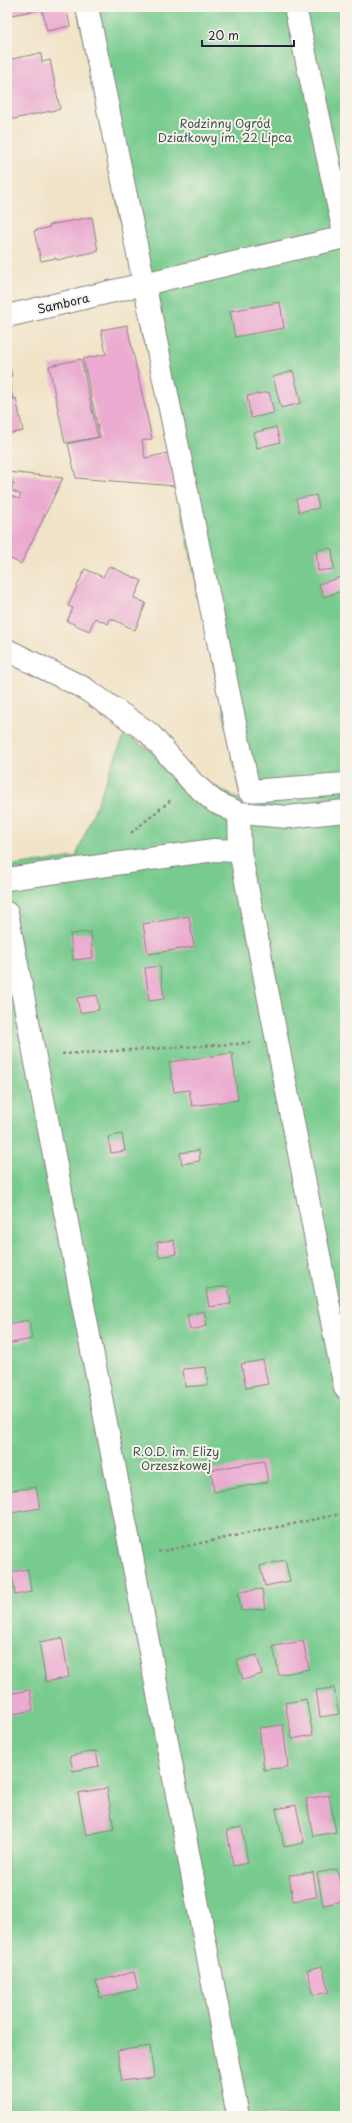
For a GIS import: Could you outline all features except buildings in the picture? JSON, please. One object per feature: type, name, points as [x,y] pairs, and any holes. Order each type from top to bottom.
[{"type":"street","points":[[86,7],[249,792],[345,784]]},
{"type":"street","name":"Sambora","points":[[7,316],[345,237],[295,7]]},
{"type":"street","points":[[7,650],[84,688],[150,733],[193,783],[215,802],[239,813],[288,817],[345,811]]},
{"type":"street","points":[[239,813],[240,851],[345,1388]]},
{"type":"street","points":[[7,879],[214,850],[240,851]]},
{"type":"street","points":[[7,913],[132,1557],[238,2116]]},
{"type":"path","points":[[126,837],[193,783]]},
{"type":"path","points":[[34,1056],[277,1042]]},
{"type":"path","points":[[132,1557],[345,1513]]},
{"type":"green space","name":"R.O.D. im. Elizy Orzeszkowej","points":[[77,7],[345,7],[345,2116],[7,2116],[7,867],[76,857],[124,735],[242,801]]},
{"type":"park label","name":"Rodzinny Ogród Działkowy im. 22 Lipca","points":[[225,130]]}]
